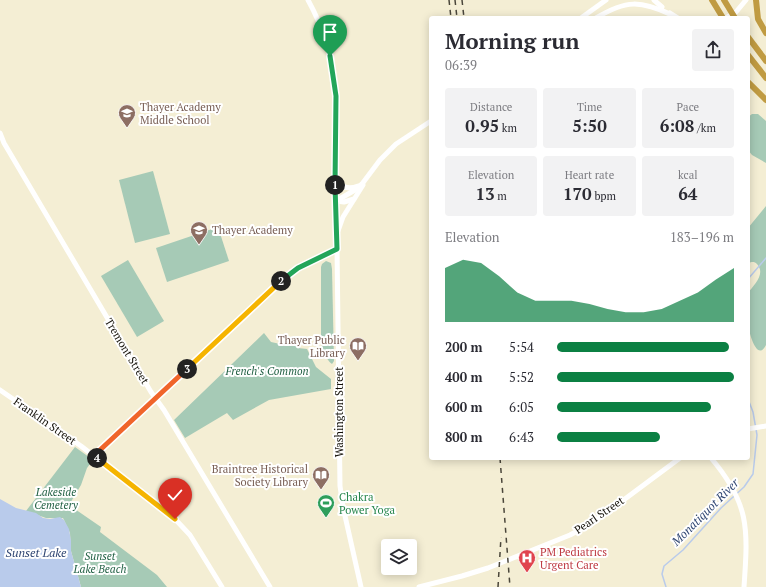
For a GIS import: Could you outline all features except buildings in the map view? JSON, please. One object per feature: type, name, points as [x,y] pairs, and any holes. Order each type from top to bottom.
[{"type":"highway","points":[[724,0],[734,16]]},
{"type":"highway","points":[[756,0],[758,18],[766,33]]},
{"type":"highway","points":[[713,2],[722,16]]},
{"type":"highway","points":[[750,40],[766,61]]},
{"type":"highway","points":[[750,58],[766,78]]},
{"type":"highway","points":[[750,84],[766,100]]},
{"type":"main road","name":"Washington Street","points":[[308,0],[324,35],[334,76],[336,102],[335,177],[340,486],[343,507],[361,587]]},
{"type":"main road","points":[[585,16],[606,0]]},
{"type":"main road","points":[[654,0],[675,16]]},
{"type":"main road","points":[[729,16],[736,12],[746,0]]},
{"type":"main road","points":[[599,16],[615,5],[631,1],[646,3],[672,14]]},
{"type":"main road","points":[[335,177],[341,186],[350,188],[359,186],[392,148],[429,122]]},
{"type":"main road","name":"Tremont Street","points":[[0,133],[20,171],[270,587]]},
{"type":"main road","points":[[337,235],[343,217],[368,176]]},
{"type":"main road","points":[[336,201],[357,188],[368,176]]},
{"type":"main road","points":[[336,201],[347,202],[356,197]]},
{"type":"main road","points":[[95,456],[280,282],[298,268],[337,249]]},
{"type":"main road","name":"Franklin Street","points":[[0,390],[95,456],[179,522],[193,539],[222,587]]},
{"type":"main road","points":[[750,429],[764,426]]},
{"type":"main road","name":"Pearl Street","points":[[419,587],[488,568],[573,533],[594,522],[677,460]]},
{"type":"main road","points":[[713,460],[732,485],[740,502],[746,534],[744,587]]},
{"type":"green space","points":[[758,114],[766,121],[766,163],[750,152],[750,116]]},
{"type":"green space","points":[[153,171],[170,234],[135,243],[119,180]]},
{"type":"green space","points":[[766,206],[766,345],[763,350],[757,348],[750,334],[750,290],[756,283],[760,272],[756,263],[750,263],[750,226]]},
{"type":"green space","points":[[218,227],[229,261],[167,282],[156,248]]},
{"type":"green space","points":[[128,260],[164,321],[137,337],[101,276]]},
{"type":"green space","points":[[326,261],[331,263],[332,269],[334,361],[332,364],[328,360],[322,348],[321,342],[321,267]]},
{"type":"green space","name":"French's Common","points":[[264,333],[271,342],[285,345],[298,345],[298,348],[307,349],[316,367],[331,379],[331,389],[269,400],[233,420],[227,413],[185,438],[174,420]]},
{"type":"green space","name":"Sunset Lake Beach","points":[[75,447],[93,460],[87,468],[81,485],[69,505],[101,527],[100,532],[157,575],[167,587],[81,587],[71,551],[70,533],[63,518],[46,518],[26,511]]},
{"type":"water","name":"Sunset Lake","points":[[0,499],[16,508],[36,513],[43,518],[50,519],[60,517],[64,520],[69,529],[71,551],[81,587],[0,587]]},
{"type":"waterway","name":"Monatiquot River","points":[[750,277],[766,258]]},
{"type":"waterway","name":"Monatiquot River","points":[[666,587],[662,574],[664,566],[683,550],[721,508],[744,487],[753,474],[757,435],[750,404]]},
{"type":"railway","points":[[449,0],[451,16]]},
{"type":"railway","points":[[455,0],[457,16]]},
{"type":"railway","points":[[462,0],[464,16]]},
{"type":"railway","points":[[500,460],[510,587]]},
{"type":"railway","points":[[498,587],[501,537]]},
{"type":"place","name":"Thayer Academy Middle School","points":[[127,128]]},
{"type":"place","name":"Thayer Academy","points":[[199,245]]},
{"type":"place","name":"Thayer Public Library","points":[[358,361]]},
{"type":"place","name":"Braintree Historical Society Library","points":[[321,490]]},
{"type":"place","name":"Chakra Power Yoga","points":[[326,518]]},
{"type":"place","name":"PM Pediatrics Urgent Care","points":[[527,573]]},
{"type":"route","points":[[175,519],[95,456],[276,285],[298,268],[337,249],[335,177],[336,96],[330,56]]},
{"type":"park label","name":"Lakeside Cemetery","points":[[56,498]]}]
